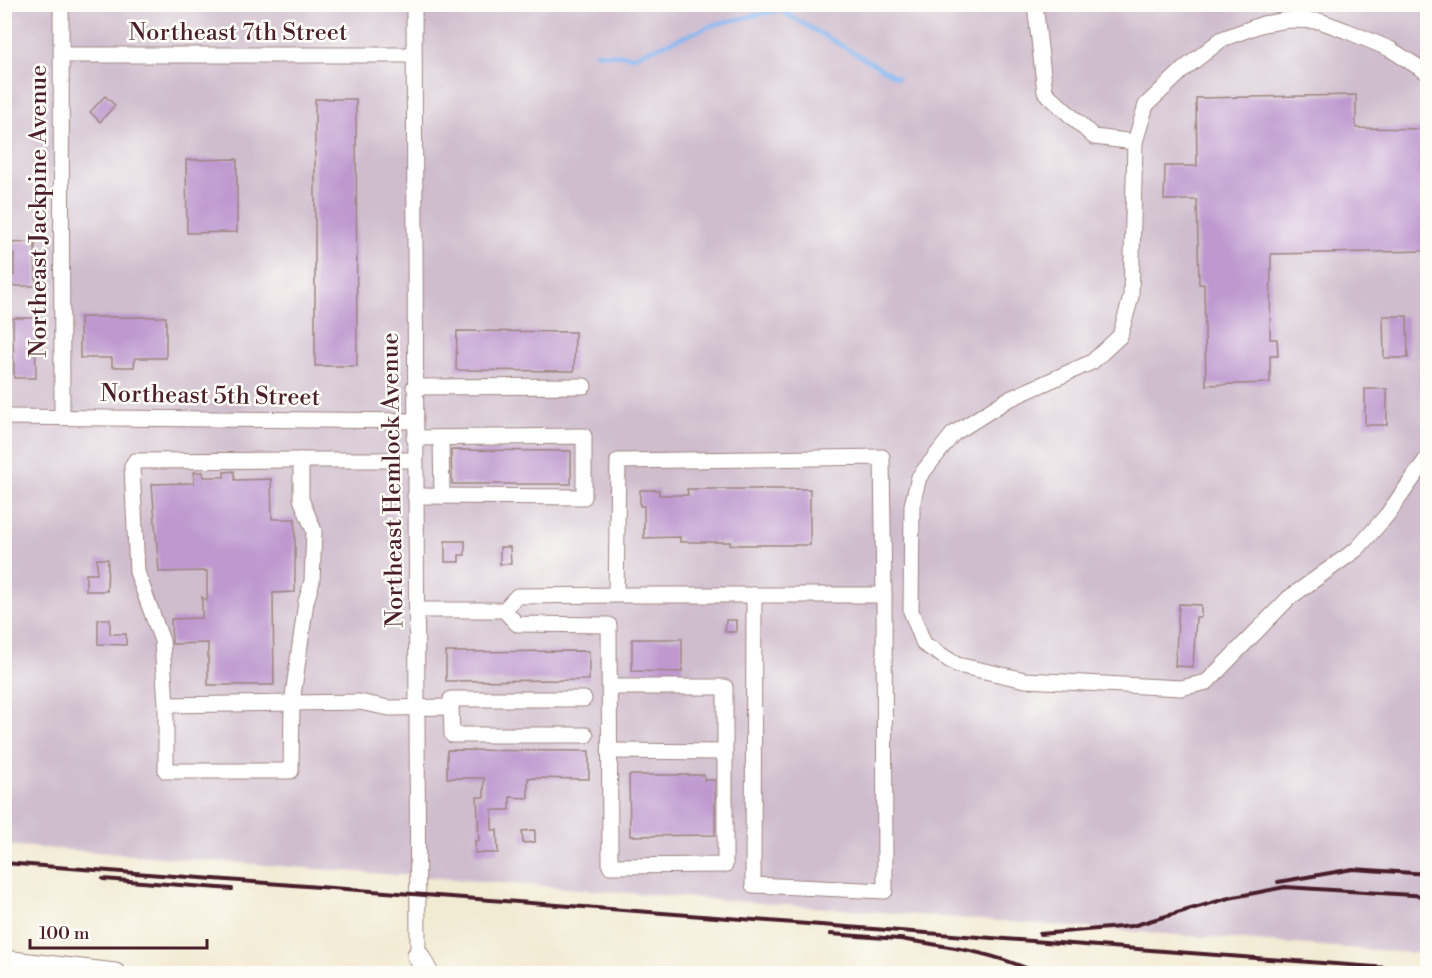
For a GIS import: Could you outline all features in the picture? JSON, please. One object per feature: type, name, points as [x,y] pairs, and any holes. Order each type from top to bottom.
[{"type":"highway","points":[[4,961],[115,974]]},
{"type":"street","name":"Northeast Jackpine Avenue","points":[[61,4],[62,417]]},
{"type":"street","name":"Northeast Hemlock Avenue","points":[[414,4],[414,438],[419,968]]},
{"type":"street","points":[[1035,4],[1045,92],[1094,137],[1135,142]]},
{"type":"street","points":[[1428,73],[1390,49],[1320,21],[1288,20],[1263,24],[1222,39],[1184,69],[1146,105],[1135,142],[1131,297],[1120,336],[1092,362],[1007,400],[953,434],[919,477],[912,506],[911,610],[924,644],[957,665],[1025,680],[1181,688],[1207,682],[1289,598],[1357,549],[1387,515],[1428,457]]},
{"type":"street","name":"Northeast 7th Street","points":[[62,56],[414,55]]},
{"type":"street","points":[[414,387],[584,386]]},
{"type":"street","name":"Northeast 5th Street","points":[[4,417],[414,421]]},
{"type":"street","points":[[414,438],[584,436],[584,497],[416,496]]},
{"type":"street","points":[[441,438],[442,496]]},
{"type":"street","points":[[616,595],[618,461],[882,457],[885,891],[753,885],[754,595]]},
{"type":"street","points":[[301,460],[301,499],[314,531],[312,581],[305,611],[292,703],[291,771],[166,771],[166,705],[162,640],[137,572],[132,466],[135,461],[301,460],[415,460]]},
{"type":"street","points":[[504,610],[516,596],[884,595]]},
{"type":"street","points":[[417,610],[504,610],[517,624],[609,625],[609,687],[609,866],[725,865],[725,687],[609,687]]},
{"type":"street","points":[[584,699],[451,699],[452,735],[586,735]]},
{"type":"street","points":[[166,705],[359,702],[389,708],[451,707]]},
{"type":"street","points":[[609,751],[725,752]]},
{"type":"shaded area","points":[[4,5],[1427,5],[1427,954],[5,845]]},
{"type":"building","points":[[1356,95],[1356,128],[1428,129],[1428,251],[1271,254],[1270,339],[1277,339],[1278,356],[1270,356],[1270,383],[1206,385],[1204,284],[1199,284],[1197,200],[1164,200],[1165,166],[1197,166],[1196,98]]},
{"type":"building","points":[[105,96],[115,105],[100,122],[90,112]]},
{"type":"building","points":[[315,99],[356,99],[357,366],[315,366]]},
{"type":"building","points":[[237,159],[237,232],[187,233],[186,160]]},
{"type":"building","points":[[35,242],[36,286],[10,286],[10,275],[14,275],[14,254],[10,254],[10,243]]},
{"type":"building","points":[[1383,316],[1407,316],[1408,358],[1384,358]]},
{"type":"building","points":[[80,317],[166,317],[166,358],[135,358],[134,367],[112,367],[112,358],[80,358]]},
{"type":"building","points":[[13,318],[35,318],[36,378],[14,378]]},
{"type":"building","points":[[457,331],[575,332],[574,371],[456,370]]},
{"type":"building","points":[[1365,389],[1387,389],[1387,425],[1365,425]]},
{"type":"building","points":[[451,450],[571,451],[571,484],[452,484]]},
{"type":"building","points":[[234,471],[235,480],[271,479],[272,519],[295,519],[295,592],[273,593],[274,685],[208,685],[208,643],[172,644],[171,619],[202,618],[202,597],[207,601],[207,571],[159,572],[152,484],[194,483],[194,472],[203,472],[204,477],[224,477],[224,472]]},
{"type":"building","points":[[687,489],[810,489],[810,545],[730,545],[730,542],[680,542],[680,537],[644,538],[644,506],[640,506],[640,490],[659,490],[659,495],[688,495]]},
{"type":"building","points":[[445,541],[465,541],[465,555],[459,555],[459,562],[445,562]]},
{"type":"building","points":[[500,547],[510,547],[511,564],[500,564]]},
{"type":"building","points":[[97,559],[108,559],[107,591],[86,591],[86,574],[97,574]]},
{"type":"building","points":[[1179,604],[1201,605],[1201,617],[1196,617],[1193,667],[1175,666]]},
{"type":"building","points":[[98,619],[110,619],[110,634],[126,634],[126,645],[98,644]]},
{"type":"building","points":[[726,620],[736,620],[736,632],[725,632]]},
{"type":"building","points":[[632,639],[682,639],[682,672],[632,671]]},
{"type":"building","points":[[589,651],[589,680],[446,681],[446,652]]},
{"type":"building","points":[[447,750],[589,751],[589,779],[528,778],[528,798],[510,797],[510,810],[492,810],[492,830],[497,830],[498,853],[475,853],[475,841],[479,841],[477,797],[484,797],[484,778],[447,778]]},
{"type":"building","points":[[629,775],[704,775],[704,780],[715,780],[715,835],[630,836]]},
{"type":"building","points":[[535,830],[535,842],[523,843],[522,831]]},
{"type":"waterway","points":[[596,53],[634,56],[716,24],[780,10],[898,78]]},
{"type":"railway","points":[[4,863],[1428,971]]},
{"type":"railway","points":[[1278,882],[1353,869],[1428,874]]},
{"type":"railway","points":[[103,879],[232,889]]},
{"type":"railway","points":[[1040,934],[1132,926],[1229,898],[1285,887],[1428,896]]},
{"type":"railway","points":[[830,934],[899,939]]},
{"type":"railway","points":[[900,939],[988,955],[1039,974]]}]
